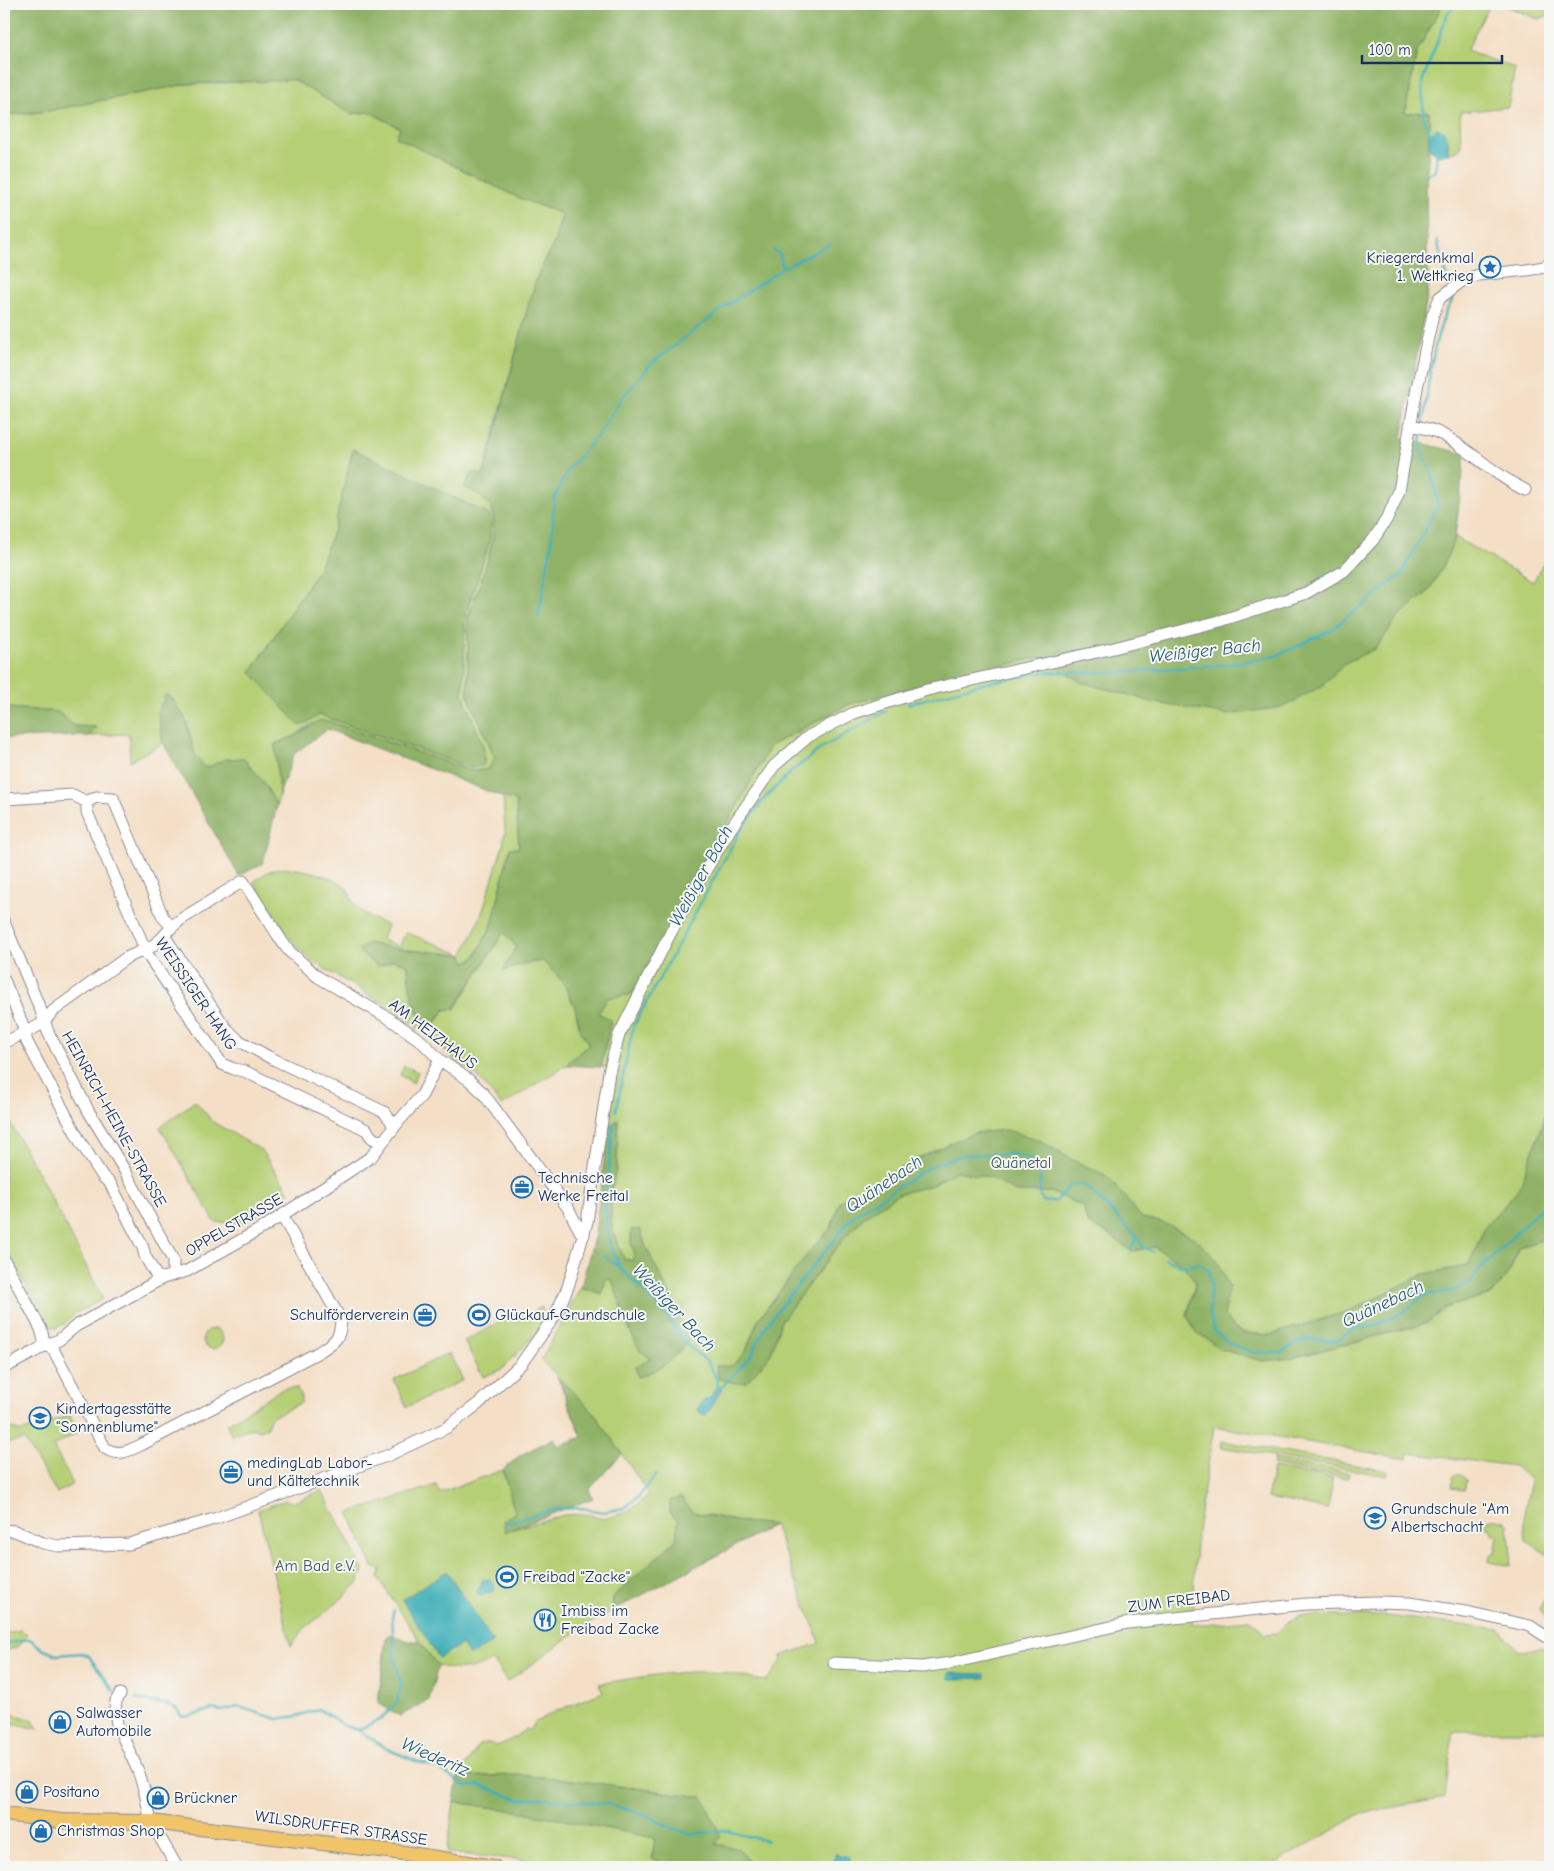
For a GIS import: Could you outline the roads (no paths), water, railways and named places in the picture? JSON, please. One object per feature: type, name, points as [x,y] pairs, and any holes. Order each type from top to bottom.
[{"type":"main road","name":"WILSDRUFFER STRASSE","points":[[4,1814],[61,1821],[151,1822],[404,1853],[494,1867]]},
{"type":"street","points":[[4,1527],[43,1543],[58,1546],[131,1544],[214,1519],[412,1446],[459,1420],[521,1364],[556,1314],[568,1287],[588,1222],[609,1072],[619,1035],[666,941],[698,883],[731,828],[774,766],[809,736],[854,713],[927,690],[1177,633],[1253,611],[1306,593],[1344,571],[1373,540],[1388,516],[1399,491],[1418,426],[1417,388],[1433,314],[1440,298],[1462,281],[1479,275],[1528,270],[1550,264]]},
{"type":"street","points":[[1418,426],[1443,435],[1492,471],[1525,490]]},
{"type":"street","name":"WEISSIGER HANG","points":[[4,799],[73,794],[92,800],[113,798],[163,917],[172,927]]},
{"type":"street","name":"WEISSIGER HANG","points":[[92,800],[88,812],[145,950],[222,1064],[244,1071],[367,1130],[374,1140],[384,1140]]},
{"type":"street","name":"AM HEIZHAUS","points":[[172,927],[243,881],[286,948],[310,971],[398,1024],[483,1093],[562,1201],[584,1235]]},
{"type":"street","name":"HEINRICH-HEINE-STRASSE","points":[[4,922],[48,1032],[89,1112],[126,1171],[173,1260],[168,1277]]},
{"type":"street","points":[[4,1043],[45,1021],[53,1011],[126,958],[145,950],[161,939],[172,927]]},
{"type":"street","name":"WEISSIGER HANG","points":[[161,939],[167,940],[225,1027],[238,1040],[269,1057],[384,1112],[392,1122],[393,1129]]},
{"type":"street","points":[[4,980],[27,1042],[81,1143],[103,1177],[110,1183],[157,1277],[168,1277]]},
{"type":"street","name":"OPPELSTRASSE","points":[[4,1368],[44,1345],[59,1340],[76,1326],[168,1277],[187,1271],[282,1216],[371,1157],[422,1095],[440,1060]]},
{"type":"street","points":[[4,1260],[41,1329],[44,1345],[53,1349],[106,1448],[111,1453],[120,1453],[145,1443],[312,1356],[336,1339],[340,1333],[341,1320],[282,1216]]},
{"type":"street","name":"ZUM FREIBAD","points":[[834,1663],[888,1667],[922,1667],[950,1663],[1128,1623],[1306,1604],[1410,1603],[1530,1626],[1550,1639]]},
{"type":"street","points":[[120,1694],[116,1700],[116,1720],[120,1733],[139,1773],[151,1822],[177,1867]]},
{"type":"water","points":[[1437,128],[1443,130],[1448,140],[1448,154],[1438,155],[1429,148],[1429,137]]},
{"type":"water","points":[[719,1386],[723,1389],[705,1416],[697,1410]]},
{"type":"water","points":[[447,1571],[493,1642],[469,1656],[462,1644],[439,1658],[402,1600]]},
{"type":"water","points":[[489,1579],[494,1583],[495,1588],[493,1592],[479,1596],[477,1591],[483,1580]]},
{"type":"water","points":[[949,1673],[985,1674],[985,1678],[949,1679]]},
{"type":"water","points":[[835,1854],[850,1857],[850,1861],[869,1867],[832,1865]]},
{"type":"waterway","name":"Weißiger Bach","points":[[1432,136],[1424,120],[1422,82],[1448,13],[1455,4]]},
{"type":"waterway","name":"Weißiger Bach","points":[[1428,175],[1435,171],[1437,153]]},
{"type":"waterway","name":"Weißiger Bach","points":[[1437,241],[1450,287]]},
{"type":"waterway","points":[[773,250],[780,254],[782,267],[785,267],[830,244]]},
{"type":"waterway","points":[[538,618],[551,547],[554,499],[568,469],[598,435],[622,398],[651,364],[719,311],[780,270]]},
{"type":"waterway","name":"Weißiger Bach","points":[[1423,425],[1432,360],[1446,312],[1453,299],[1451,293]]},
{"type":"waterway","name":"Weißiger Bach","points":[[908,704],[976,685],[1044,672],[1112,673],[1230,664],[1276,656],[1331,630],[1401,575],[1438,505],[1431,470],[1421,451],[1422,430]]},
{"type":"waterway","name":"Weißiger Bach","points":[[616,1111],[633,1027],[741,829],[765,798],[792,771],[823,747],[886,711]]},
{"type":"waterway","name":"Weißiger Bach","points":[[614,1124],[605,1200],[608,1239],[620,1268],[665,1314],[686,1344],[707,1362],[716,1377],[719,1390]]},
{"type":"waterway","name":"Quänebach","points":[[720,1389],[751,1356],[767,1324],[853,1216],[929,1167],[962,1155],[1013,1154],[1033,1160],[1041,1168],[1039,1194],[1044,1202],[1056,1201],[1071,1184],[1086,1186],[1137,1237],[1143,1247],[1153,1252]]},
{"type":"waterway","name":"Quänebach","points":[[1165,1259],[1181,1266],[1199,1264],[1209,1270],[1211,1285],[1209,1311],[1214,1331],[1230,1344],[1255,1353],[1282,1353],[1296,1343],[1311,1339],[1336,1341],[1354,1329],[1372,1327],[1403,1312],[1424,1296],[1455,1290],[1471,1282],[1481,1268],[1550,1199]]},
{"type":"waterway","points":[[1131,1249],[1137,1237]]},
{"type":"waterway","points":[[604,1256],[619,1267]]},
{"type":"waterway","name":"Quänebach","points":[[505,1523],[556,1509],[581,1508],[604,1512],[624,1508],[638,1497],[656,1475]]},
{"type":"waterway","name":"Quänebach","points":[[358,1730],[381,1719],[397,1702],[401,1683],[395,1658],[392,1617],[394,1610]]},
{"type":"waterway","name":"Wiederitz","points":[[4,1644],[30,1639],[44,1650],[57,1655],[81,1653],[88,1655],[114,1691]]},
{"type":"waterway","name":"Wiederitz","points":[[135,1699],[166,1704],[176,1708],[182,1717],[212,1709],[221,1711],[239,1707],[277,1719],[297,1716],[319,1709],[345,1726],[358,1730],[387,1749],[438,1768],[466,1787],[479,1785],[520,1800],[539,1798],[609,1804],[648,1816],[671,1828],[692,1834],[723,1830],[767,1841]]},
{"type":"place","name":"Kriegerdenkmal 1. Weltkrieg","points":[[1490,267]]},
{"type":"place","name":"Technische Werke Freital","points":[[522,1187]]},
{"type":"place","name":"Schulförderverein","points":[[425,1315]]},
{"type":"place","name":"Glückauf-Grundschule","points":[[479,1315]]},
{"type":"place","name":"Kindertagesstätte \"Sonnenblume\"","points":[[40,1418]]},
{"type":"place","name":"medingLab Labor- und Kältetechnik","points":[[231,1472]]},
{"type":"place","name":"Grundschule \"Am Albertschacht","points":[[1375,1518]]},
{"type":"place","name":"Freibad \"Zacke\"","points":[[507,1577]]},
{"type":"place","name":"Imbiss im Freibad Zacke","points":[[545,1620]]},
{"type":"place","name":"Salwasser Automobile","points":[[60,1722]]},
{"type":"place","name":"Positano","points":[[27,1792]]},
{"type":"place","name":"Brückner","points":[[158,1798]]},
{"type":"place","name":"Christmas Shop","points":[[41,1831]]},
{"type":"park label","name":"Quänetal","points":[[1021,1163]]},
{"type":"park label","name":"Am Bad e.V.","points":[[315,1566]]}]
